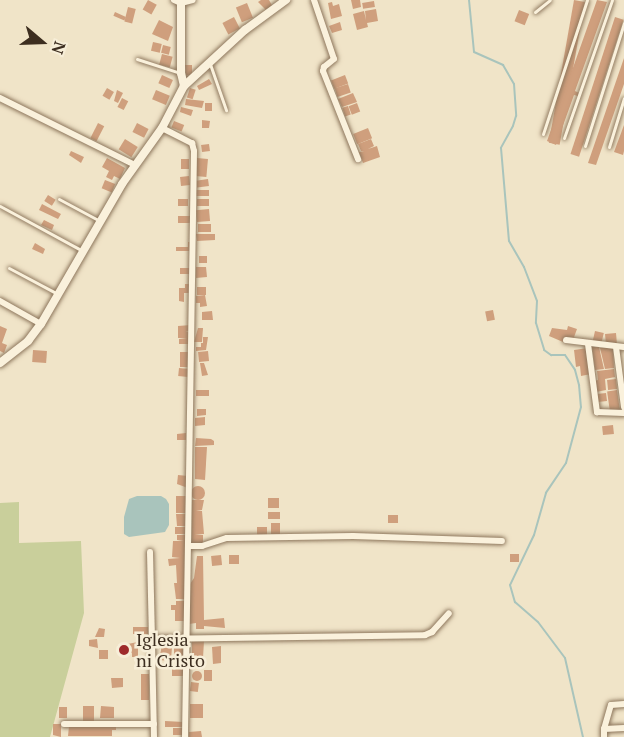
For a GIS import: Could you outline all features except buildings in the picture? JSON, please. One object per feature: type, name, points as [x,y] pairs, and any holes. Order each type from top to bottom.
[{"type":"street","points":[[184,86],[181,73],[178,1],[193,0]]},
{"type":"street","points":[[2,359],[28,341],[41,324],[135,165],[162,128],[184,86],[245,30],[286,0]]},
{"type":"street","points":[[314,0],[334,59],[324,67],[324,71],[358,159]]},
{"type":"street","points":[[0,98],[135,165]]},
{"type":"street","points":[[162,128],[192,143],[194,151],[185,737]]},
{"type":"street","points":[[0,301],[41,324]]},
{"type":"street","points":[[566,340],[624,347]]},
{"type":"street","points":[[588,344],[597,412],[624,413]]},
{"type":"street","points":[[616,347],[624,407]]},
{"type":"street","points":[[189,546],[201,546],[227,538],[353,536],[502,541]]},
{"type":"street","points":[[150,552],[154,737]]},
{"type":"street","points":[[152,639],[425,635],[432,632],[449,613]]},
{"type":"street","points":[[603,737],[611,705],[624,704]]},
{"type":"street","points":[[64,724],[154,724]]},
{"type":"street","points":[[604,729],[624,728]]},
{"type":"lane","points":[[535,12],[550,0]]},
{"type":"lane","points":[[543,134],[587,0]]},
{"type":"lane","points":[[564,138],[612,0]]},
{"type":"lane","points":[[585,146],[624,23]]},
{"type":"lane","points":[[137,59],[181,73]]},
{"type":"lane","points":[[210,64],[226,110]]},
{"type":"lane","points":[[609,147],[624,98]]},
{"type":"lane","points":[[59,199],[101,222]]},
{"type":"lane","points":[[0,206],[83,251]]},
{"type":"lane","points":[[9,268],[60,295]]},
{"type":"green space","points":[[19,502],[19,543],[81,541],[84,613],[50,737],[0,737],[0,503]]},
{"type":"water","points":[[137,496],[161,496],[169,504],[169,525],[165,532],[129,537],[124,534],[124,517],[129,499]]},
{"type":"waterway","points":[[469,0],[474,52],[503,65],[514,84],[516,116],[501,148],[509,241],[524,267],[537,301],[536,323],[544,350],[551,355],[565,355],[575,370],[579,385],[581,407],[566,463],[546,493],[534,535],[510,585],[515,602],[538,622],[565,658],[583,737]]},
{"type":"place","name":"Iglesia ni Cristo","points":[[124,650]]}]
